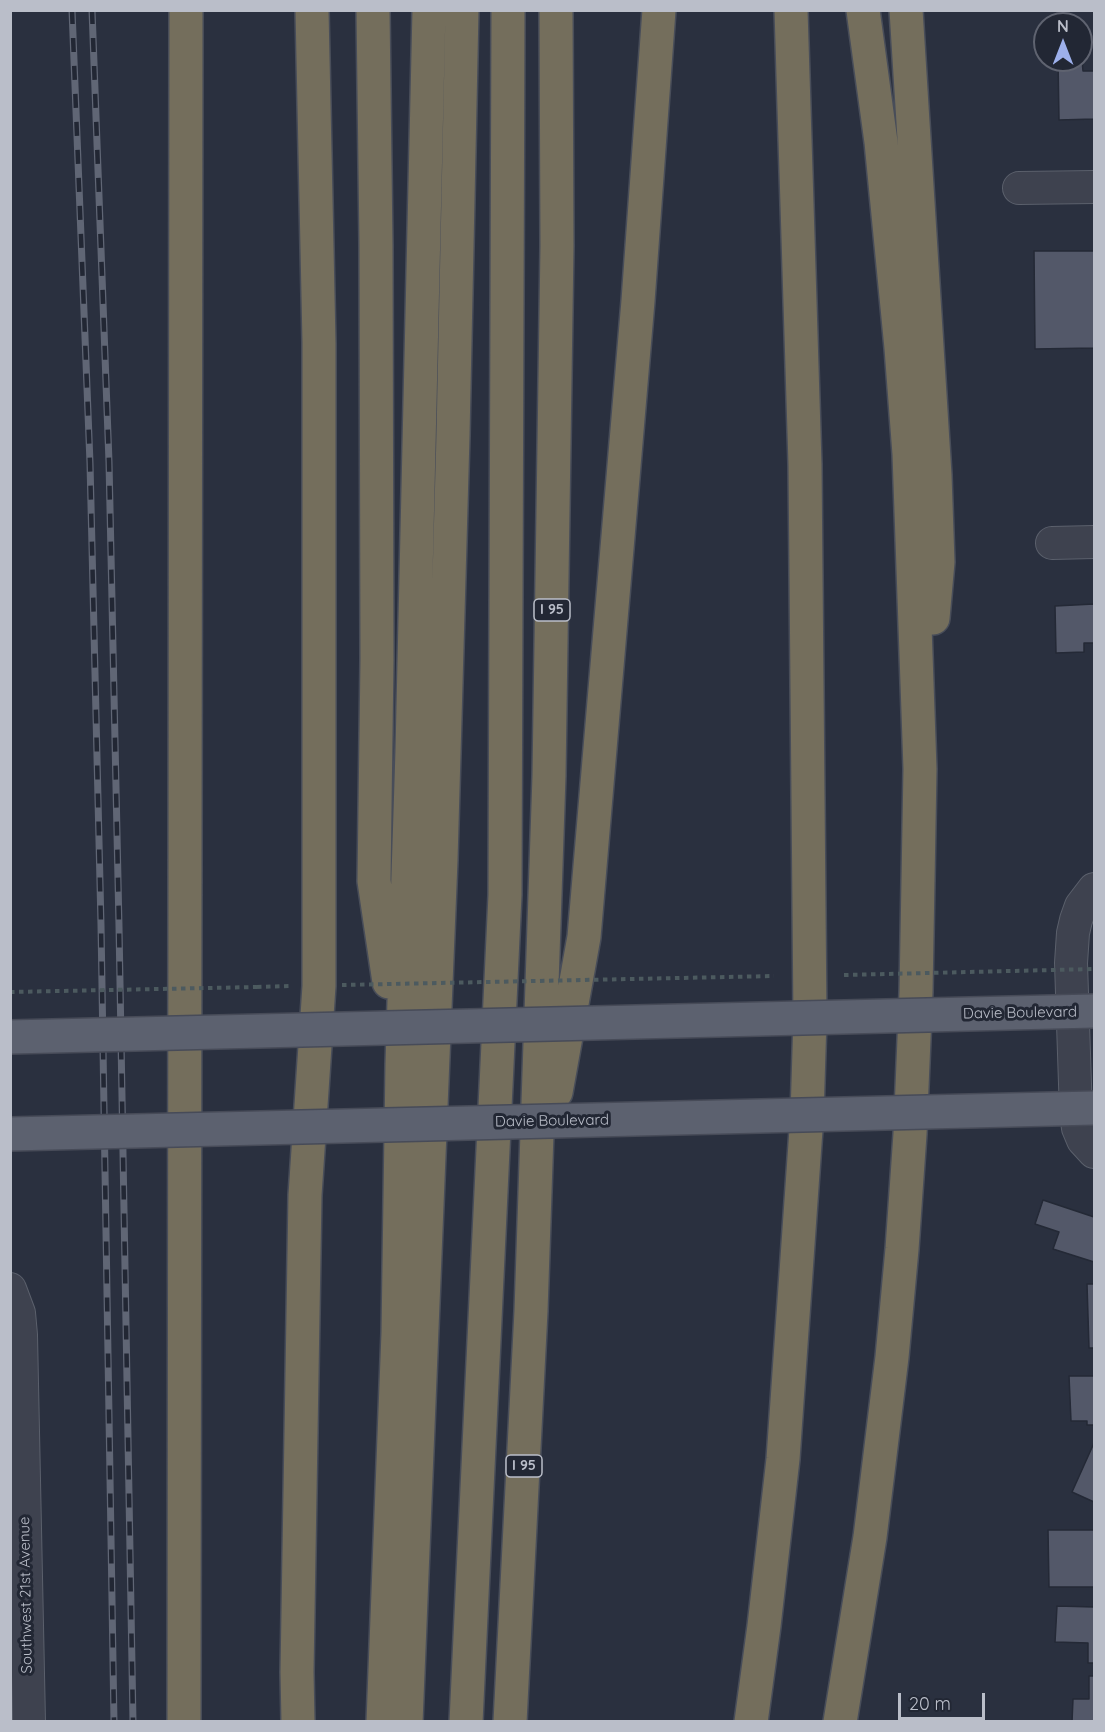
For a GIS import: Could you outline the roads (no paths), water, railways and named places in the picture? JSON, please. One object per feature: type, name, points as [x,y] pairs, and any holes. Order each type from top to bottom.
[{"type":"highway","points":[[184,1722],[186,10]]},
{"type":"highway","points":[[298,1722],[305,1196],[319,986],[320,344],[312,10]]},
{"type":"highway","points":[[373,10],[377,648],[374,881],[402,1064]]},
{"type":"highway","points":[[383,1722],[398,1334],[402,1064],[412,750],[429,10]]},
{"type":"highway","points":[[406,1722],[442,813],[462,10]]},
{"type":"highway","points":[[466,1722],[505,894],[508,10]]},
{"type":"highway","name":"I 95","points":[[510,1722],[527,1413],[549,764],[556,246],[556,10]]},
{"type":"highway","points":[[535,1209],[584,937],[638,301],[658,10]]},
{"type":"highway","points":[[751,1722],[783,1460],[807,1115],[810,1019],[804,432],[791,10]]},
{"type":"highway","points":[[840,1722],[870,1537],[892,1358],[901,1260],[913,1063],[920,770],[911,487],[903,371],[881,142],[863,10]]},
{"type":"highway","points":[[906,10],[931,403],[938,562],[920,770]]},
{"type":"highway","points":[[292,1722],[297,1672]]},
{"type":"main road","name":"Davie Boulevard","points":[[10,1037],[1095,1011]]},
{"type":"main road","name":"Davie Boulevard","points":[[10,1134],[309,1125],[1095,1108]]},
{"type":"street","points":[[1019,188],[1095,187]]},
{"type":"street","points":[[1052,543],[1095,542]]},
{"type":"street","points":[[1095,889],[1081,906],[1076,920],[1071,963],[1076,1114],[1083,1140],[1095,1152]]},
{"type":"street","name":"Southwest 21st Avenue","points":[[10,1289],[19,1313],[21,1335],[29,1722]]},
{"type":"railway","points":[[72,10],[90,463],[101,925],[114,1722]]},
{"type":"railway","points":[[92,10],[109,462],[133,1722]]}]
